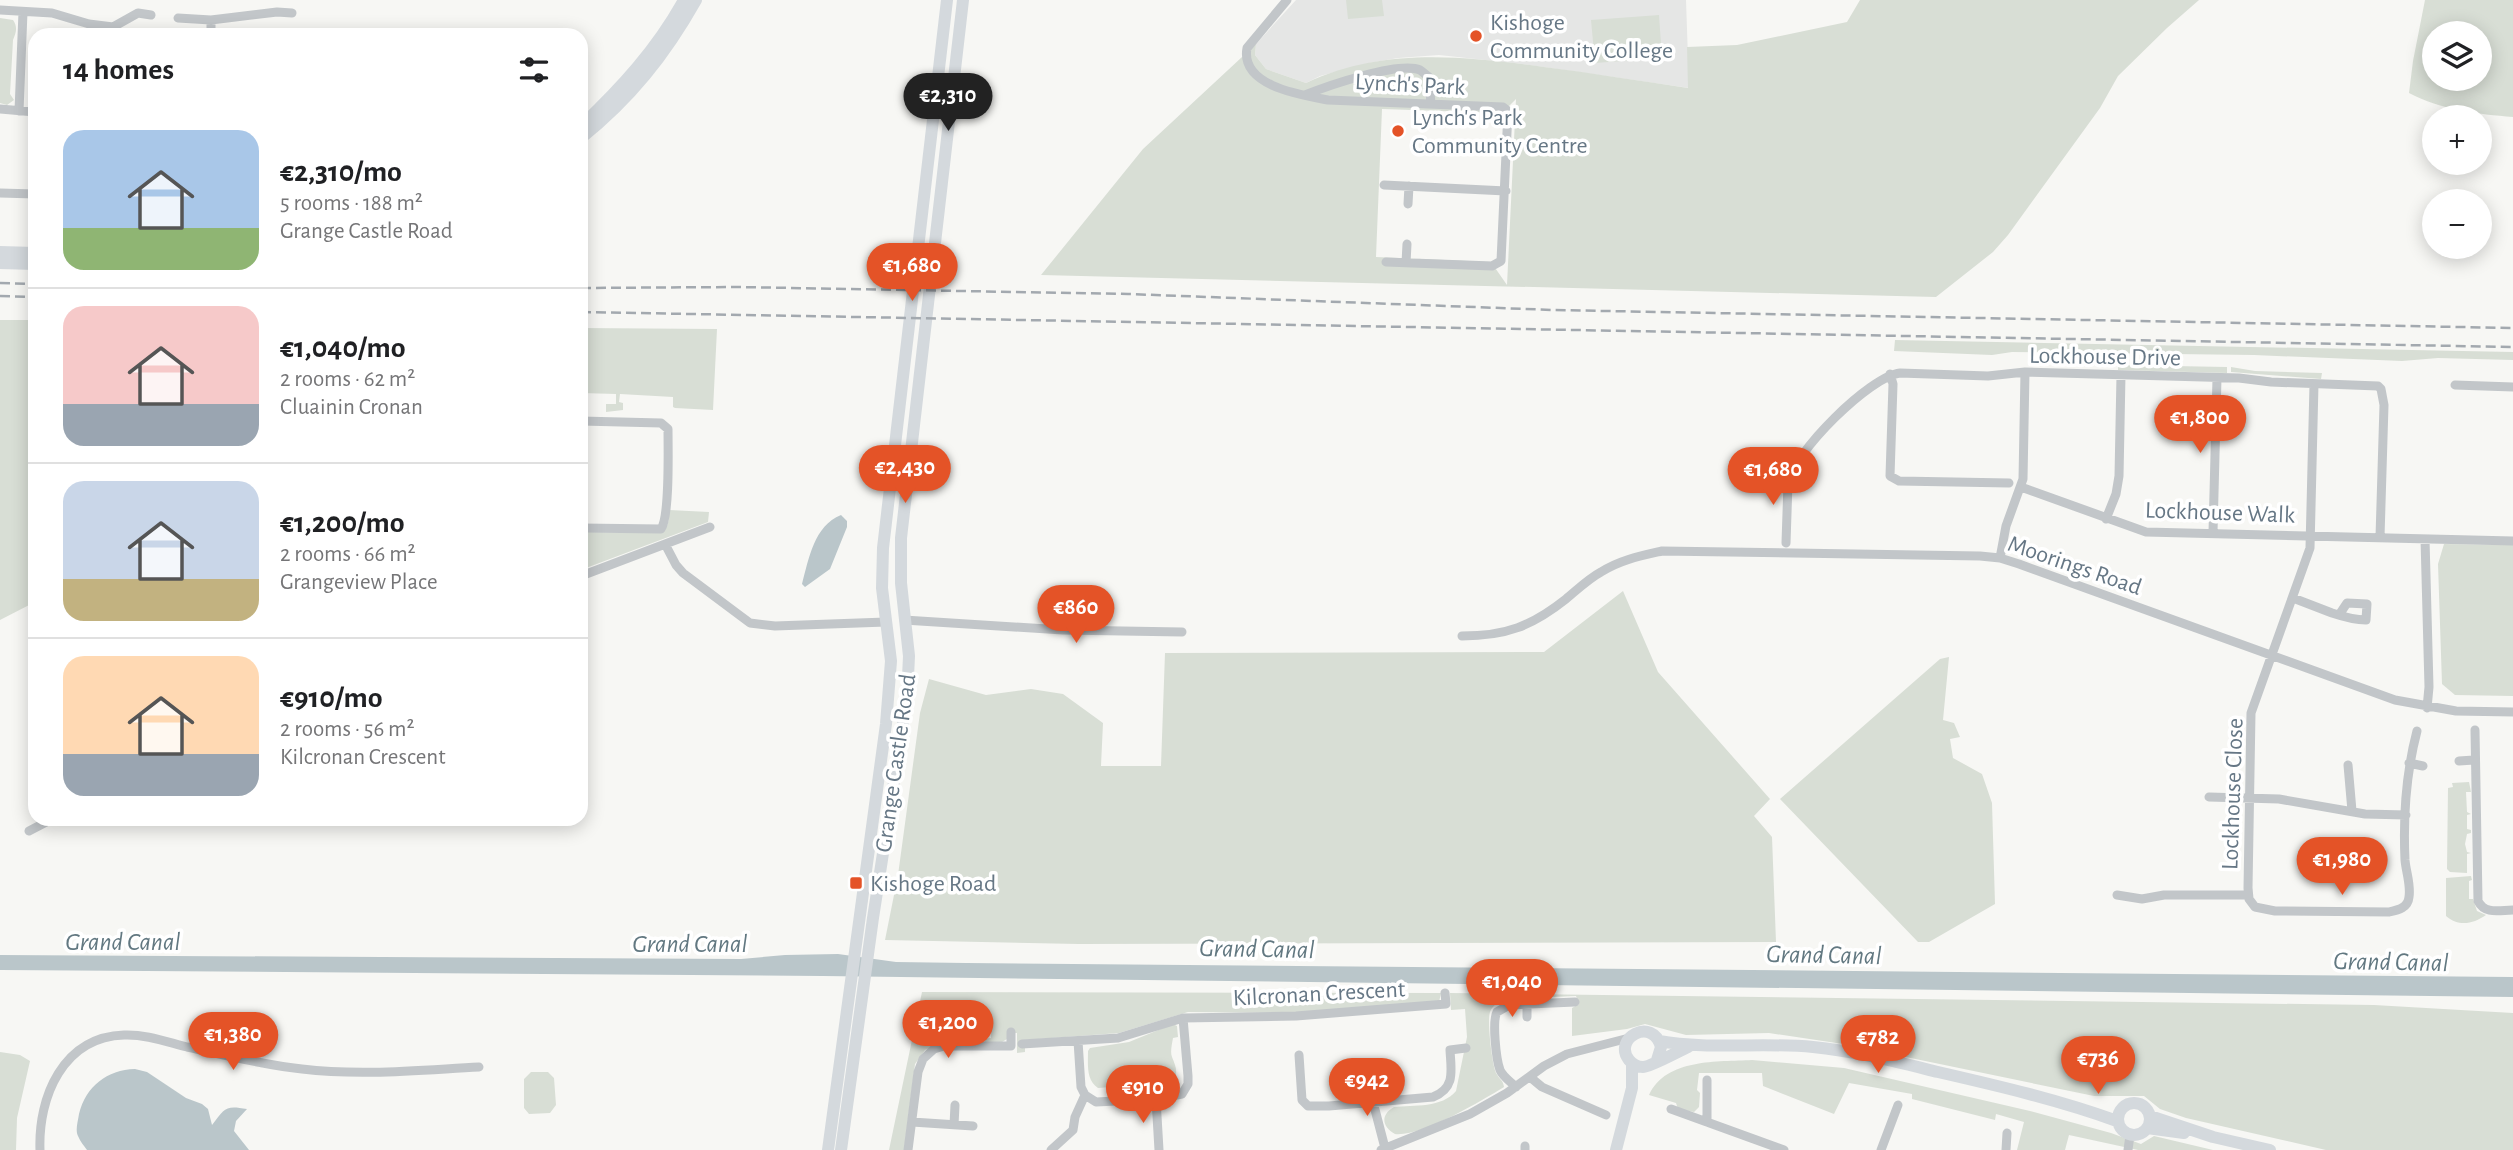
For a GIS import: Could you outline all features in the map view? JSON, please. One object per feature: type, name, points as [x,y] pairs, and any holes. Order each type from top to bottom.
[{"type":"main road","points":[[588,119],[648,56],[684,0]]},
{"type":"main road","points":[[588,132],[638,84],[673,41],[696,0]]},
{"type":"main road","name":"Grange Castle Road","points":[[828,1150],[854,1007],[866,919],[891,661],[882,588],[883,548],[947,0]]},
{"type":"main road","name":"Grange Castle Road","points":[[866,919],[907,698],[909,656],[904,620],[901,538],[963,0]]},
{"type":"main road","points":[[0,252],[28,253]]},
{"type":"main road","points":[[0,263],[28,264]]},
{"type":"main road","name":"Grange Castle Road","points":[[841,1150],[854,1007]]},
{"type":"main road","points":[[1639,1065],[1625,1052],[1633,1034],[1645,1031],[1656,1036],[1661,1052],[1657,1060]]},
{"type":"main road","points":[[1659,1041],[1688,1046],[1751,1044],[1814,1047],[1877,1058],[2119,1115]]},
{"type":"main road","points":[[1639,1065],[1688,1046]]},
{"type":"main road","points":[[1616,1150],[1639,1065]]},
{"type":"main road","points":[[2135,1102],[2145,1107],[2149,1122],[2140,1134],[2130,1135],[2122,1130],[2119,1115],[2124,1105],[2135,1102]]},
{"type":"main road","points":[[2149,1122],[2270,1150]]},
{"type":"street","name":"Lynch's Park","points":[[1287,0],[1247,48],[1245,56],[1248,64],[1264,81],[1304,96],[1328,100],[1503,107],[1508,111],[1501,261],[1497,265],[1386,262]]},
{"type":"street","points":[[0,10],[52,13],[104,28]]},
{"type":"street","points":[[19,111],[23,12]]},
{"type":"street","points":[[178,18],[211,20],[277,12],[292,13]]},
{"type":"street","points":[[118,28],[138,13],[151,15]]},
{"type":"street","points":[[211,20],[211,28]]},
{"type":"street","points":[[1304,96],[1365,76],[1402,69],[1419,70],[1429,77],[1431,104]]},
{"type":"street","points":[[0,109],[28,112]]},
{"type":"street","points":[[1384,185],[1506,191]]},
{"type":"street","points":[[1408,204],[1409,186]]},
{"type":"street","points":[[0,193],[28,194]]},
{"type":"street","points":[[1406,263],[1407,244]]},
{"type":"street","points":[[2000,558],[2006,526],[2024,472],[2025,372]]},
{"type":"street","name":"Lockhouse Drive","points":[[1891,374],[1988,376],[2025,372],[2373,386],[2381,389],[2384,405],[2380,537]]},
{"type":"street","points":[[1786,543],[1788,483],[1797,460],[1826,428],[1872,386],[1891,374],[1890,476],[1899,481],[2009,483]]},
{"type":"street","points":[[2106,519],[2116,494],[2119,476],[2121,375]]},
{"type":"street","points":[[2213,532],[2217,378]]},
{"type":"street","name":"Lockhouse Close","points":[[2248,895],[2251,713],[2274,655],[2310,548],[2314,384]]},
{"type":"street","points":[[2455,385],[2513,387]]},
{"type":"street","points":[[588,421],[661,423],[668,429],[664,526],[661,529],[588,528]]},
{"type":"street","name":"Lockhouse Walk","points":[[2021,486],[2146,532],[2513,541]]},
{"type":"street","points":[[588,573],[710,527]]},
{"type":"street","points":[[2425,539],[2429,687],[2427,708]]},
{"type":"street","points":[[665,544],[683,573],[750,623],[775,626],[886,622]]},
{"type":"street","name":"Moorings Road","points":[[1462,636],[1501,634],[1524,627],[1560,604],[1600,573],[1629,558],[1662,551],[1955,554],[2000,558],[2395,700],[2427,708],[2456,711],[2513,712]]},
{"type":"street","points":[[2293,598],[2339,615]]},
{"type":"street","points":[[904,620],[1063,630],[1182,632]]},
{"type":"street","points":[[2475,730],[2478,901],[2482,908],[2489,911],[2513,910]]},
{"type":"street","points":[[2117,895],[2142,899],[2164,895],[2248,895],[2255,907],[2275,911],[2400,910],[2409,898],[2405,859],[2406,815],[2409,763],[2417,731]]},
{"type":"street","points":[[2459,761],[2474,761]]},
{"type":"street","points":[[2409,763],[2423,766]]},
{"type":"street","points":[[2348,765],[2352,811]]},
{"type":"street","points":[[2209,797],[2279,799],[2352,811],[2406,815]]},
{"type":"street","points":[[29,831],[39,826]]},
{"type":"street","name":"Kilcronan Crescent","points":[[1022,1044],[1118,1038],[1183,1018],[1296,1016],[1446,1004],[1445,993]]},
{"type":"street","points":[[1516,1087],[1500,1070],[1494,1016],[1504,1006],[1575,1002]]},
{"type":"street","points":[[1527,1004],[1527,1017]]},
{"type":"street","points":[[1078,1041],[1082,1087],[1085,1095],[1096,1102],[1156,1099],[1182,1094],[1188,1084],[1183,1018]]},
{"type":"street","points":[[908,1150],[918,1072],[923,1059],[934,1049],[955,1045],[1011,1046],[1011,1032]]},
{"type":"street","points":[[40,1150],[45,1101],[57,1073],[65,1061],[86,1045],[111,1036],[139,1036],[260,1063],[324,1072],[479,1067]]},
{"type":"street","points":[[1373,1102],[1383,1149],[1470,1114],[1567,1054],[1629,1038]]},
{"type":"street","points":[[1597,1047],[1625,1052]]},
{"type":"street","points":[[1299,1055],[1302,1100],[1308,1106],[1329,1106],[1442,1094],[1451,1079],[1450,1050],[1466,1048]]},
{"type":"street","points":[[1530,1077],[1542,1087],[1606,1115]]},
{"type":"street","points":[[1707,1080],[1707,1122]]},
{"type":"street","points":[[1051,1150],[1073,1130],[1074,1117],[1085,1095]]},
{"type":"street","points":[[1156,1099],[1159,1150]]},
{"type":"street","points":[[954,1125],[955,1105]]},
{"type":"street","points":[[1881,1150],[1898,1105]]},
{"type":"street","points":[[1671,1109],[1784,1150]]},
{"type":"street","points":[[912,1122],[973,1126]]},
{"type":"street","points":[[2006,1150],[2007,1133]]},
{"type":"street","points":[[2128,1150],[2130,1135]]},
{"type":"shaded area","name":"Kishoge Community College","points":[[1296,0],[1686,0],[1689,88],[1439,55],[1369,63],[1320,76],[1306,83],[1266,69],[1255,55],[1256,44]]},
{"type":"shaded area","points":[[1346,0],[1382,0],[1384,16],[1348,19]]},
{"type":"shaded area","points":[[1860,0],[2199,0],[2118,76],[2100,108],[1993,252],[1936,297],[1041,275],[1143,149],[1256,44],[1255,55],[1266,69],[1306,83],[1364,64],[1424,57],[1514,63],[1688,88],[1687,47],[1737,45],[1847,22]],"holes":[[[1516,99],[1507,285],[1491,262],[1376,257],[1382,109],[1502,113]]]},
{"type":"shaded area","points":[[2425,0],[2513,0],[2513,117],[2492,115],[2492,105],[2440,105],[2409,93]]},
{"type":"shaded area","points":[[1659,15],[1662,58],[1595,63],[1591,20]]},
{"type":"shaded area","points":[[0,18],[13,20],[16,28],[10,94],[14,100],[7,105],[0,103]]},
{"type":"shaded area","points":[[0,320],[28,320],[28,606],[0,620]]},
{"type":"shaded area","points":[[588,328],[717,329],[713,410],[675,408],[673,397],[620,394],[619,402],[623,403],[623,410],[606,412],[606,404],[616,404],[616,394],[588,393]]},
{"type":"shaded area","points":[[1895,340],[2513,352],[2513,360],[2438,358],[2402,361],[2254,355],[2012,352],[1992,355],[1894,351]]},
{"type":"shaded area","points":[[2118,365],[2227,367],[2227,373],[2118,370]]},
{"type":"shaded area","points":[[2231,367],[2255,371],[2322,373],[2321,379],[2231,372]]},
{"type":"shaded area","points":[[669,510],[709,512],[708,522],[588,567],[588,532],[660,533],[668,523]]},
{"type":"shaded area","points":[[841,515],[847,521],[847,527],[830,569],[805,587],[802,584],[814,544],[824,527]]},
{"type":"shaded area","points":[[2444,544],[2513,545],[2513,696],[2455,695],[2442,684],[2438,564]]},
{"type":"shaded area","points":[[1623,591],[1658,672],[1770,799],[1754,816],[1772,837],[1776,942],[1079,944],[885,940],[898,875],[920,713],[929,679],[986,695],[1031,689],[1063,694],[1103,723],[1101,766],[1161,766],[1165,653],[1544,652]]},
{"type":"shaded area","points":[[1949,657],[1943,720],[1954,723],[1960,737],[1950,739],[1953,758],[1982,774],[1992,803],[1995,904],[1929,942],[1918,942],[1780,799],[1940,659]]},
{"type":"shaded area","points":[[2469,782],[2471,792],[2466,792],[2467,812],[2471,814],[2467,815],[2467,829],[2471,830],[2471,833],[2467,834],[2465,844],[2467,852],[2471,853],[2467,854],[2467,873],[2450,872],[2447,869],[2448,788],[2453,787],[2452,783]]},
{"type":"shaded area","points":[[2471,876],[2469,899],[2473,899],[2477,911],[2486,915],[2471,922],[2456,922],[2446,916],[2446,878]]},
{"type":"shaded area","points":[[838,954],[896,962],[966,963],[2513,977],[2513,997],[823,976],[0,970],[0,955],[741,959]]},
{"type":"shaded area","points":[[922,992],[1441,993],[1439,1002],[1297,1013],[1188,1012],[1119,1033],[1025,1040],[1025,1052],[1017,1053],[1017,1033],[1008,1033],[1007,1039],[1002,1042],[986,1043],[982,1039],[991,1038],[990,1024],[943,1024],[943,1038],[949,1039],[925,1050],[915,1064],[904,1150],[889,1150]]},
{"type":"shaded area","points":[[1450,993],[2374,1005],[2513,1013],[2513,1150],[2326,1150],[2186,1118],[2160,1109],[2144,1096],[2094,1096],[1843,1044],[1769,1033],[1686,1035],[1645,1024],[1572,1036],[1572,1008],[1579,1004],[1576,996],[1508,999],[1495,1005],[1489,1017],[1490,1043],[1494,1068],[1504,1087],[1435,1124],[1420,1130],[1395,1134],[1387,1128],[1384,1121],[1389,1110],[1394,1107],[1436,1103],[1456,1091],[1467,1037],[1465,1009],[1451,1010]]},
{"type":"shaded area","points":[[1173,1024],[1177,1026],[1178,1037],[1173,1038],[1171,1048],[1176,1069],[1174,1082],[1098,1088],[1091,1081],[1088,1072],[1090,1048],[1129,1042]]},
{"type":"shaded area","points":[[0,1052],[20,1055],[30,1061],[17,1118],[16,1150],[0,1150]]},
{"type":"shaded area","points":[[1752,1060],[1844,1068],[2030,1111],[2141,1144],[2154,1136],[2213,1150],[2138,1150],[2069,1135],[2065,1150],[2017,1150],[2024,1122],[1996,1114],[1995,1120],[1912,1099],[1912,1094],[1849,1083],[1834,1114],[1763,1086],[1762,1073],[1699,1073],[1699,1107],[1694,1112],[1678,1109],[1676,1103],[1649,1095],[1667,1074],[1680,1068],[1709,1062]]},
{"type":"shaded area","points":[[135,1069],[147,1072],[186,1098],[202,1104],[208,1109],[212,1125],[226,1109],[247,1109],[236,1121],[234,1131],[249,1150],[87,1150],[77,1134],[77,1128],[82,1104],[87,1095],[107,1076]]},
{"type":"shaded area","points":[[531,1072],[548,1072],[554,1078],[556,1105],[550,1113],[529,1114],[524,1108],[524,1079]]},
{"type":"railway","points":[[0,283],[28,284]]},
{"type":"railway","points":[[588,288],[738,287],[1128,294],[1553,310],[2513,328]]},
{"type":"railway","points":[[0,296],[28,297]]},
{"type":"railway","points":[[588,312],[2513,347]]},
{"type":"place","name":"Kishoge Community College","points":[[1476,36]]},
{"type":"place","name":"Lynch's Park Community Centre","points":[[1398,131]]},
{"type":"place","name":"Kishoge Road","points":[[856,883]]},
{"type":"water label","name":"Grand Canal","points":[[123,941]]},
{"type":"water label","name":"Grand Canal","points":[[690,943]]},
{"type":"water label","name":"Grand Canal","points":[[1257,948]]},
{"type":"water label","name":"Grand Canal","points":[[1824,954]]},
{"type":"water label","name":"Grand Canal","points":[[2391,961]]}]
